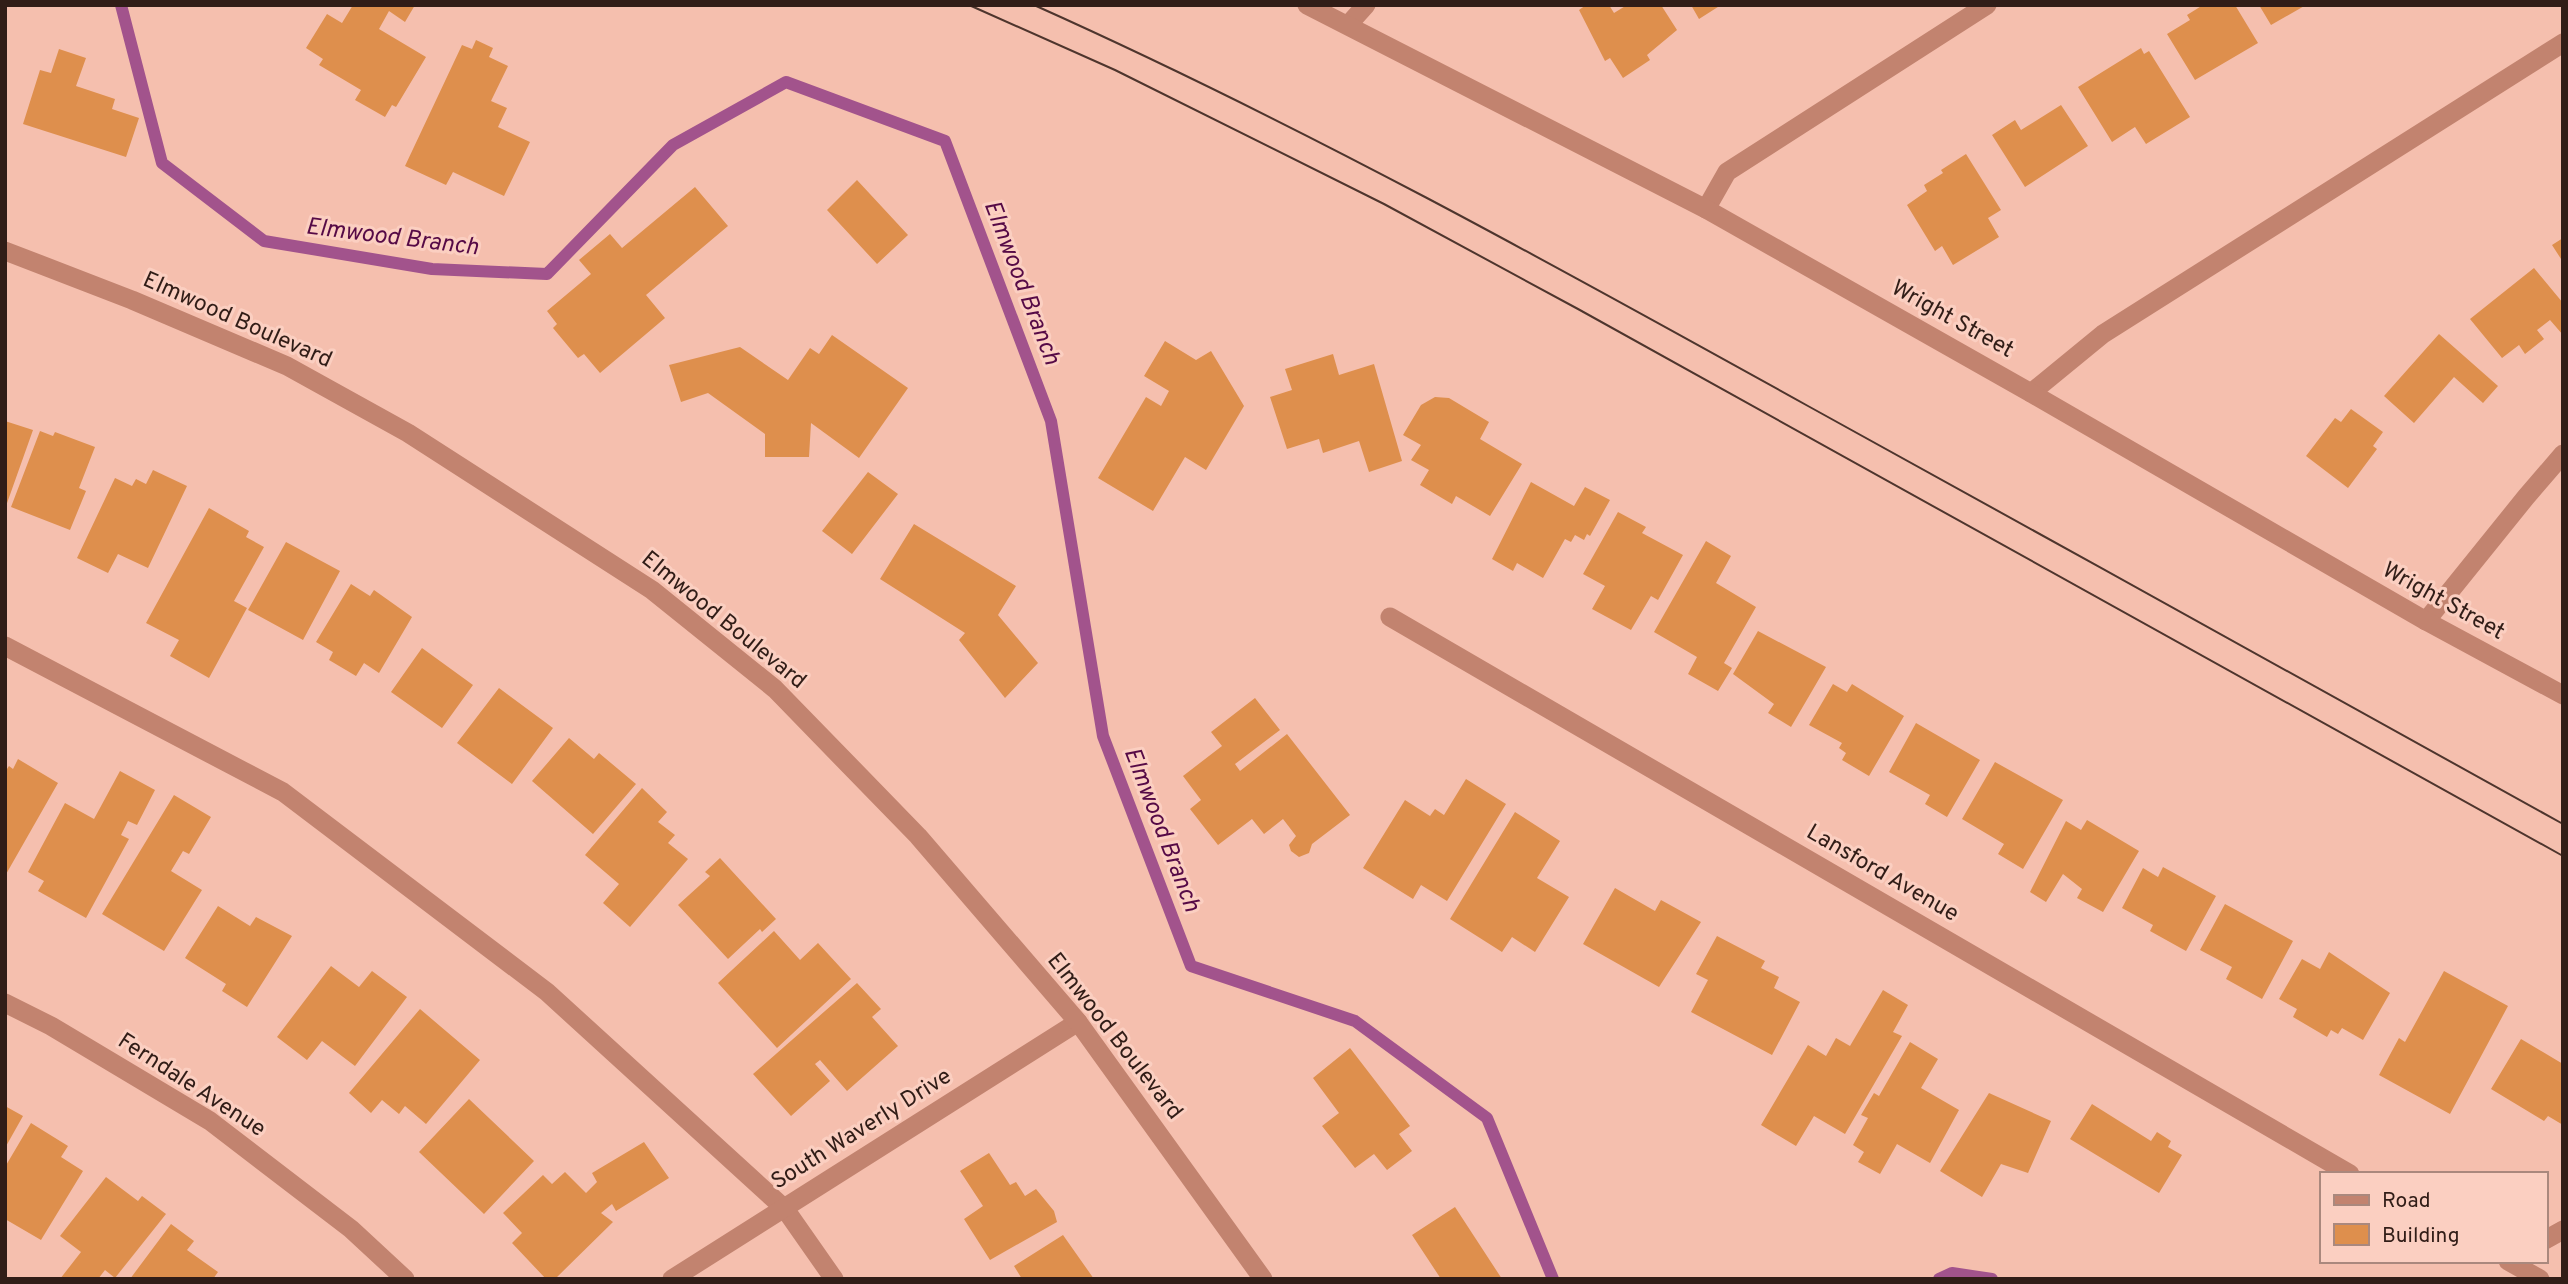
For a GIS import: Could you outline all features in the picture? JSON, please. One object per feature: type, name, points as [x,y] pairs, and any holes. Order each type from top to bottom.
[{"type":"street","name":"Wright Street","points":[[1307,5],[1706,209],[2426,621],[2563,695]]},
{"type":"street","points":[[1348,25],[1366,5]]},
{"type":"street","points":[[1706,209],[1727,172],[1987,5]]},
{"type":"street","points":[[2031,393],[2104,334],[2563,43]]},
{"type":"street","name":"Elmwood Boulevard","points":[[5,251],[132,300],[287,366],[408,433],[652,590],[775,689],[918,836],[1078,1022],[1263,1279]]},
{"type":"street","points":[[2426,621],[2563,454]]},
{"type":"street","name":"Lansford Avenue","points":[[1390,617],[2347,1172]]},
{"type":"street","points":[[5,646],[283,792],[547,992],[785,1209],[834,1279]]},
{"type":"street","name":"Ferndale Avenue","points":[[5,1003],[51,1026],[210,1121],[351,1229],[405,1279]]},
{"type":"street","name":"South Waverly Drive","points":[[672,1279],[1078,1022]]},
{"type":"street","points":[[2547,1239],[2563,1230]]},
{"type":"street","points":[[2512,1263],[2540,1279]]},
{"type":"building","points":[[353,5],[415,5],[405,22],[389,11],[379,29],[426,57],[396,107],[392,105],[385,117],[355,100],[361,90],[319,65],[323,59],[306,48],[327,14],[342,23]]},
{"type":"building","points":[[1586,5],[1609,5],[1614,13],[1627,5],[1661,5],[1677,30],[1647,55],[1650,60],[1623,78],[1610,58],[1605,61],[1579,10]]},
{"type":"building","points":[[1691,5],[1721,5],[1699,19]]},
{"type":"building","points":[[2203,5],[2235,5],[2258,43],[2195,80],[2167,34],[2190,20],[2187,15]]},
{"type":"building","points":[[2259,5],[2306,5],[2271,25]]},
{"type":"building","points":[[476,40],[493,48],[489,57],[508,66],[491,101],[507,108],[498,127],[530,142],[504,196],[453,172],[446,185],[405,166],[462,45],[472,49]]},
{"type":"building","points":[[2141,48],[2144,54],[2149,51],[2190,117],[2146,144],[2135,127],[2112,142],[2078,87]]},
{"type":"building","points":[[59,49],[86,58],[76,86],[115,99],[112,109],[139,118],[126,157],[23,124],[40,70],[51,73]]},
{"type":"building","points":[[2061,105],[2088,146],[2025,187],[1992,135],[2015,120],[2021,130]]},
{"type":"building","points":[[1966,154],[2001,210],[1988,218],[1999,237],[1953,265],[1942,246],[1935,251],[1907,205],[1927,191],[1924,185],[1943,173],[1941,170]]},
{"type":"building","points":[[857,180],[908,235],[877,264],[827,210]]},
{"type":"building","points":[[695,187],[728,226],[646,295],[665,318],[600,373],[584,354],[578,358],[553,328],[557,324],[547,311],[591,274],[579,260],[610,234],[622,248]]},
{"type":"building","points":[[2563,238],[2563,262],[2552,245]]},
{"type":"building","points":[[2534,268],[2563,303],[2563,335],[2550,320],[2537,330],[2544,339],[2525,354],[2519,345],[2502,358],[2470,319]]},
{"type":"building","points":[[2439,334],[2498,386],[2483,403],[2454,377],[2414,423],[2384,396]]},
{"type":"building","points":[[832,335],[908,388],[859,458],[811,423],[809,457],[765,457],[765,434],[708,393],[681,402],[669,365],[740,347],[788,380],[810,348],[819,354]]},
{"type":"building","points":[[1165,341],[1196,360],[1211,351],[1244,406],[1206,470],[1185,457],[1153,511],[1098,478],[1146,397],[1161,406],[1169,391],[1144,376]]},
{"type":"building","points":[[1333,354],[1339,375],[1374,364],[1402,461],[1369,472],[1359,441],[1323,453],[1319,439],[1287,449],[1270,397],[1292,390],[1285,369]]},
{"type":"building","points":[[1435,397],[1449,398],[1489,422],[1480,439],[1522,464],[1490,516],[1456,496],[1452,504],[1420,485],[1429,470],[1411,460],[1421,445],[1403,435],[1421,405]]},
{"type":"building","points":[[2351,409],[2383,432],[2373,446],[2377,449],[2348,488],[2306,456],[2335,418],[2341,422]]},
{"type":"building","points":[[5,421],[33,430],[6,506],[5,506]]},
{"type":"building","points":[[40,431],[53,436],[55,432],[95,447],[79,488],[86,491],[70,530],[11,507]]},
{"type":"building","points":[[153,470],[187,486],[148,568],[118,554],[108,573],[77,558],[115,478],[132,486],[136,479],[146,484]]},
{"type":"building","points":[[868,472],[898,494],[852,554],[822,531]]},
{"type":"building","points":[[1531,482],[1574,506],[1585,487],[1610,500],[1590,536],[1587,534],[1584,540],[1575,535],[1571,542],[1565,539],[1543,578],[1517,563],[1513,571],[1492,559]]},
{"type":"building","points":[[209,508],[249,531],[246,537],[264,547],[234,601],[247,608],[209,678],[170,656],[179,640],[146,623]]},
{"type":"building","points":[[1618,512],[1646,527],[1642,533],[1683,555],[1658,600],[1651,596],[1631,630],[1592,609],[1605,586],[1583,574]]},
{"type":"building","points":[[914,524],[1016,586],[998,615],[1038,663],[1005,698],[959,640],[965,633],[880,579]]},
{"type":"building","points":[[1706,541],[1731,556],[1716,583],[1756,607],[1724,663],[1732,668],[1718,691],[1688,674],[1697,657],[1654,632]]},
{"type":"building","points":[[286,542],[340,571],[303,640],[248,610]]},
{"type":"building","points":[[351,584],[370,596],[374,590],[412,617],[379,673],[364,663],[356,676],[329,660],[333,652],[316,642]]},
{"type":"building","points":[[1758,631],[1826,667],[1791,727],[1768,713],[1774,704],[1733,674]]},
{"type":"building","points":[[422,648],[473,685],[442,728],[391,692]]},
{"type":"building","points":[[1833,684],[1847,692],[1852,684],[1904,716],[1869,776],[1842,760],[1846,753],[1839,748],[1842,743],[1809,725]]},
{"type":"building","points":[[499,688],[553,728],[512,784],[457,743]]},
{"type":"building","points":[[1255,698],[1280,730],[1235,764],[1240,771],[1287,734],[1350,815],[1312,844],[1309,853],[1299,857],[1291,851],[1289,845],[1296,836],[1283,819],[1264,834],[1252,819],[1218,845],[1190,809],[1201,800],[1183,776],[1222,746],[1211,732]]},
{"type":"building","points":[[1916,723],[1980,760],[1947,817],[1925,804],[1930,795],[1889,772]]},
{"type":"building","points":[[569,738],[594,759],[599,753],[636,784],[593,834],[532,781]]},
{"type":"building","points":[[18,759],[58,783],[5,876],[5,772],[9,766],[13,769]]},
{"type":"building","points":[[1995,762],[2063,800],[2023,869],[1998,854],[2004,844],[1962,819]]},
{"type":"building","points":[[120,771],[155,790],[137,825],[128,821],[121,835],[129,839],[86,918],[38,891],[44,881],[28,872],[65,803],[94,819]]},
{"type":"building","points":[[1466,779],[1506,804],[1447,901],[1421,885],[1413,899],[1363,868],[1405,800],[1430,816],[1435,809],[1444,815]]},
{"type":"building","points":[[642,788],[667,812],[658,822],[675,835],[668,843],[688,859],[630,927],[603,903],[619,884],[585,855]]},
{"type":"building","points":[[174,795],[211,817],[189,854],[183,851],[171,871],[202,890],[164,951],[102,914]]},
{"type":"building","points":[[1515,812],[1560,841],[1537,878],[1569,897],[1535,952],[1512,937],[1502,952],[1450,919]]},
{"type":"building","points":[[2087,820],[2139,851],[2103,912],[2077,898],[2082,889],[2063,874],[2046,902],[2030,892],[2066,821],[2081,830]]},
{"type":"building","points":[[720,858],[776,919],[762,932],[760,929],[728,959],[678,905],[710,876],[705,872]]},
{"type":"building","points":[[2163,867],[2216,896],[2186,951],[2150,931],[2153,925],[2122,908],[2143,868],[2158,877]]},
{"type":"building","points":[[1615,888],[1655,911],[1661,900],[1701,922],[1659,987],[1583,944]]},
{"type":"building","points":[[2225,904],[2293,941],[2262,999],[2226,979],[2232,967],[2200,950]]},
{"type":"building","points":[[218,906],[250,926],[256,917],[292,936],[247,1007],[222,991],[226,984],[185,958]]},
{"type":"building","points":[[774,931],[800,960],[818,943],[851,979],[777,1048],[718,983]]},
{"type":"building","points":[[1717,936],[1765,961],[1761,968],[1779,977],[1774,988],[1800,1002],[1772,1055],[1691,1012],[1708,980],[1696,974]]},
{"type":"building","points":[[2329,952],[2390,993],[2363,1040],[2342,1028],[2338,1034],[2331,1030],[2327,1037],[2293,1017],[2297,1009],[2279,999],[2302,959],[2320,969]]},
{"type":"building","points":[[331,966],[359,987],[372,971],[407,997],[355,1066],[322,1041],[307,1060],[277,1037]]},
{"type":"building","points":[[2444,971],[2508,1006],[2450,1114],[2379,1075],[2399,1038],[2405,1042]]},
{"type":"building","points":[[857,983],[881,1009],[872,1017],[898,1046],[847,1091],[820,1060],[815,1064],[830,1081],[791,1116],[753,1074]]},
{"type":"building","points":[[1883,990],[1908,1005],[1893,1032],[1902,1036],[1845,1134],[1814,1116],[1796,1146],[1761,1125],[1808,1045],[1826,1056],[1836,1038],[1850,1046]]},
{"type":"building","points":[[420,1009],[480,1060],[426,1124],[405,1106],[399,1114],[382,1100],[371,1113],[349,1093]]},
{"type":"building","points":[[2521,1039],[2563,1064],[2563,1125],[2548,1116],[2544,1121],[2491,1089]]},
{"type":"building","points":[[1910,1042],[1938,1059],[1921,1088],[1959,1110],[1930,1163],[1897,1144],[1880,1174],[1858,1162],[1864,1152],[1853,1145],[1868,1118],[1861,1115],[1874,1093],[1879,1096]]},
{"type":"building","points":[[1350,1048],[1410,1126],[1399,1134],[1412,1151],[1387,1170],[1374,1154],[1355,1168],[1322,1126],[1339,1113],[1313,1078]]},
{"type":"building","points":[[1989,1093],[2051,1121],[2028,1173],[2001,1164],[1982,1197],[1940,1171]]},
{"type":"building","points":[[469,1099],[534,1161],[484,1214],[419,1152]]},
{"type":"building","points":[[2092,1104],[2151,1141],[2157,1132],[2171,1141],[2168,1147],[2182,1155],[2159,1193],[2070,1139]]},
{"type":"building","points":[[5,1106],[23,1116],[5,1148]]},
{"type":"building","points":[[31,1123],[68,1146],[61,1157],[83,1171],[41,1240],[5,1219],[5,1167]]},
{"type":"building","points":[[644,1142],[669,1178],[616,1211],[612,1204],[601,1213],[613,1222],[555,1279],[546,1279],[512,1243],[522,1233],[503,1213],[543,1175],[552,1184],[565,1172],[586,1193],[597,1182],[592,1173]]},
{"type":"building","points":[[989,1153],[1010,1185],[1016,1182],[1025,1196],[1036,1189],[1054,1211],[1057,1222],[990,1260],[964,1219],[983,1206],[960,1171]]},
{"type":"building","points":[[106,1177],[138,1201],[142,1196],[166,1214],[115,1278],[105,1270],[98,1279],[60,1279],[81,1252],[60,1236]]},
{"type":"building","points":[[1455,1207],[1502,1279],[1441,1279],[1412,1235]]},
{"type":"building","points":[[171,1224],[194,1241],[187,1250],[218,1272],[213,1279],[130,1279]]},
{"type":"building","points":[[1063,1235],[1094,1279],[1022,1279],[1014,1266]]},
{"type":"waterway","name":"Elmwood Branch","points":[[121,5],[162,163],[264,241],[432,269],[547,274],[673,145],[786,82],[945,141],[1051,421],[1103,736],[1191,966],[1355,1021],[1487,1118],[1553,1279]]},
{"type":"waterway","name":"Elmwood Branch","points":[[1939,1279],[1952,1273],[1992,1279]]},
{"type":"tram line","points":[[969,5],[1115,70],[1384,204],[2563,856]]},
{"type":"tram line","points":[[1034,5],[1231,98],[1426,197],[2563,824]]}]
